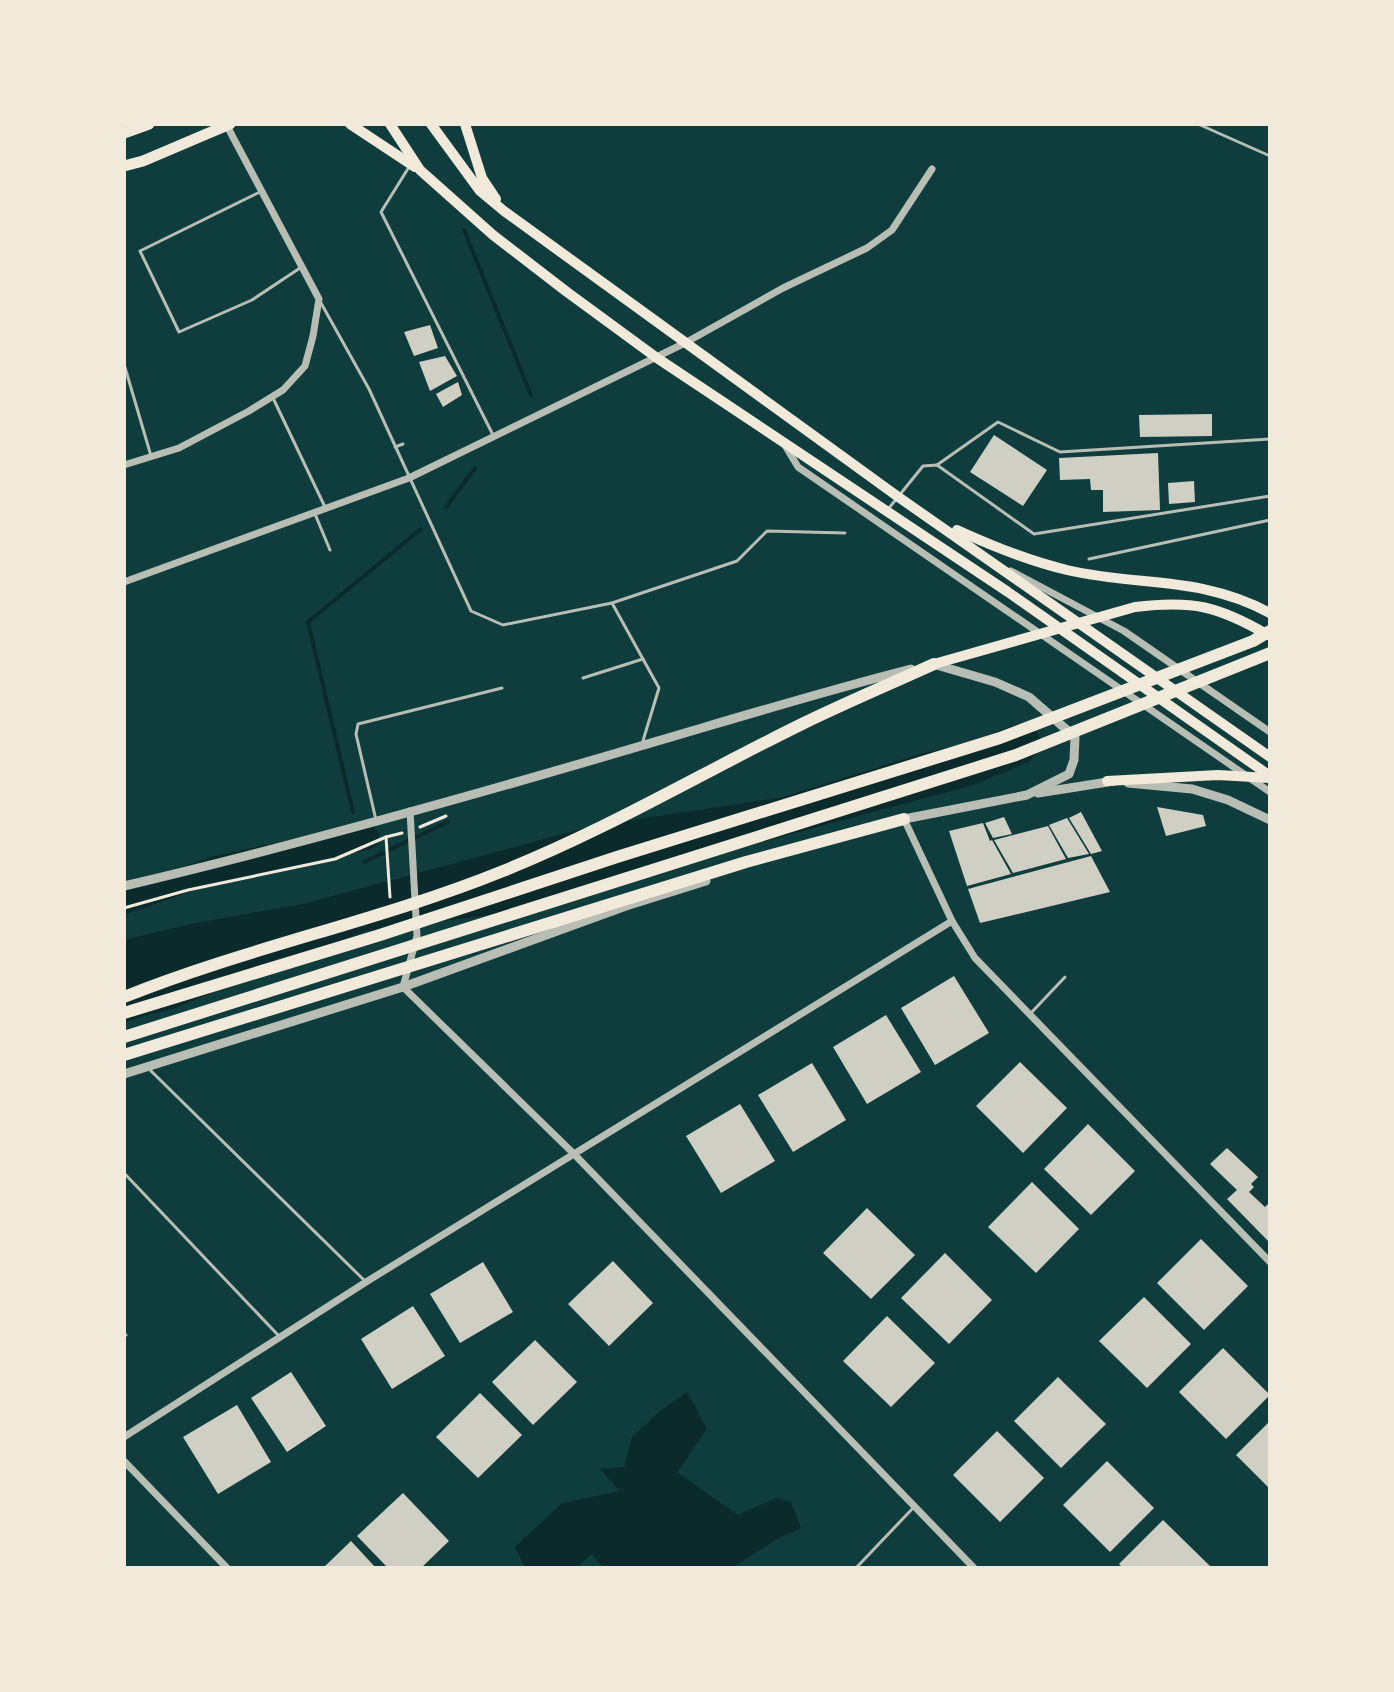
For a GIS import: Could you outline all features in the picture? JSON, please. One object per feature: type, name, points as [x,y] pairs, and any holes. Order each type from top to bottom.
[{"type":"highway","points":[[124,1013],[407,927],[617,857],[1000,738],[1270,634]]},
{"type":"highway","points":[[124,1037],[1016,755],[1270,653]]},
{"type":"highway","points":[[124,997],[252,950],[400,907],[501,872],[591,833],[803,723],[934,664]]},
{"type":"highway","points":[[124,1055],[746,862],[904,819]]},
{"type":"main road","points":[[124,133],[149,124]]},
{"type":"main road","points":[[350,124],[415,168],[493,235],[657,358],[1008,592],[1270,777]]},
{"type":"main road","points":[[390,124],[415,168]]},
{"type":"main road","points":[[431,124],[480,191],[504,211],[897,496],[1270,757]]},
{"type":"main road","points":[[465,124],[482,178],[504,211]]},
{"type":"main road","points":[[124,166],[229,125]]},
{"type":"main road","points":[[930,518],[994,547],[1068,570],[1211,589],[1270,613]]},
{"type":"main road","points":[[934,664],[1135,607],[1160,604],[1187,603],[1215,608],[1270,634]]},
{"type":"main road","points":[[1107,781],[1218,775],[1270,777]]},
{"type":"street","points":[[124,465],[179,448],[283,390],[305,366],[319,299],[229,125]]},
{"type":"street","points":[[124,582],[409,478],[657,358],[783,288],[867,248],[892,230],[932,169]]},
{"type":"street","points":[[783,442],[798,467],[1270,792]]},
{"type":"street","points":[[986,557],[1124,631],[1270,732]]},
{"type":"street","points":[[124,886],[229,861],[641,746],[830,689],[934,664],[995,682],[1029,697],[1075,737],[1074,760],[1069,774],[1027,795]]},
{"type":"street","points":[[124,1074],[403,987],[626,906],[904,819],[1107,781],[1192,789],[1228,800],[1270,820]]},
{"type":"street","points":[[403,987],[417,932],[410,811]]},
{"type":"street","points":[[904,819],[952,921],[975,958],[1270,1262]]},
{"type":"street","points":[[124,1437],[366,1282],[952,921]]},
{"type":"street","points":[[403,987],[574,1154],[974,1568]]},
{"type":"street","points":[[124,1461],[227,1568]]},
{"type":"lane","points":[[1198,124],[1270,156]]},
{"type":"lane","points":[[415,168],[381,212],[494,437]]},
{"type":"lane","points":[[262,191],[140,251],[179,332],[252,300],[302,267]]},
{"type":"lane","points":[[319,299],[369,389],[471,611],[503,625],[612,603],[737,561],[767,531],[845,533]]},
{"type":"lane","points":[[124,364],[152,457]]},
{"type":"lane","points":[[272,397],[326,510]]},
{"type":"lane","points":[[878,524],[923,466],[937,465],[998,422],[1060,452],[1270,439]]},
{"type":"lane","points":[[395,447],[403,444]]},
{"type":"lane","points":[[937,465],[1034,534],[1270,496]]},
{"type":"lane","points":[[315,514],[330,550]]},
{"type":"lane","points":[[1089,559],[1270,520]]},
{"type":"lane","points":[[612,603],[659,688],[641,746]]},
{"type":"lane","points":[[583,678],[643,659]]},
{"type":"lane","points":[[376,820],[356,734],[358,724],[502,688]]},
{"type":"lane","points":[[1030,1014],[1065,977]]},
{"type":"lane","points":[[147,1067],[366,1282]]},
{"type":"lane","points":[[124,1173],[281,1338]]},
{"type":"lane","points":[[856,1568],[915,1507]]},
{"type":"path","points":[[124,908],[188,890],[335,859],[386,837],[412,833],[454,812],[455,798]]},
{"type":"path","points":[[386,837],[391,910]]},
{"type":"water","points":[[1019,724],[1036,732],[1041,748],[1029,762],[973,785],[629,878],[538,909],[366,931],[175,1008],[124,1022],[124,940],[195,923],[303,904],[593,826],[783,797]]},
{"type":"water","points":[[687,1392],[707,1429],[677,1472],[738,1515],[776,1498],[791,1502],[801,1528],[777,1539],[732,1568],[604,1568],[591,1554],[577,1568],[525,1568],[515,1547],[562,1503],[620,1491],[600,1469],[624,1467],[632,1437]]},
{"type":"building","points":[[430,325],[438,348],[414,356],[404,332]]},
{"type":"building","points":[[445,356],[457,376],[430,391],[419,362]]},
{"type":"building","points":[[458,382],[462,395],[443,407],[436,394]]},
{"type":"building","points":[[1212,414],[1212,436],[1140,437],[1139,415]]},
{"type":"building","points":[[994,435],[1047,470],[1023,506],[970,472]]},
{"type":"building","points":[[1158,453],[1160,510],[1103,512],[1103,490],[1091,490],[1090,479],[1060,480],[1059,458]]},
{"type":"building","points":[[1194,481],[1195,502],[1169,504],[1168,483]]},
{"type":"building","points":[[1157,807],[1203,815],[1206,826],[1166,836]]},
{"type":"building","points":[[1081,812],[1102,851],[1091,854],[1069,818]]},
{"type":"building","points":[[1004,817],[1012,834],[993,838],[985,823]]},
{"type":"building","points":[[1067,818],[1089,854],[1068,858],[1049,825]]},
{"type":"building","points":[[983,823],[990,841],[1011,874],[967,886],[949,831]]},
{"type":"building","points":[[1048,826],[1066,859],[1013,873],[994,840]]},
{"type":"building","points":[[1091,856],[1110,892],[980,923],[968,889]]},
{"type":"building","points":[[954,976],[989,1033],[935,1065],[901,1008]]},
{"type":"building","points":[[886,1015],[921,1072],[867,1104],[833,1047]]},
{"type":"building","points":[[1020,1062],[1067,1108],[1023,1153],[976,1106]]},
{"type":"building","points":[[812,1063],[846,1120],[793,1152],[758,1095]]},
{"type":"building","points":[[740,1104],[775,1161],[721,1193],[686,1136]]},
{"type":"building","points":[[1088,1124],[1135,1171],[1091,1215],[1044,1169]]},
{"type":"building","points":[[1227,1148],[1258,1177],[1251,1184],[1254,1187],[1249,1192],[1265,1207],[1270,1202],[1270,1243],[1227,1199],[1237,1190],[1210,1164]]},
{"type":"building","points":[[1032,1182],[1079,1229],[1036,1273],[988,1227]]},
{"type":"building","points":[[867,1208],[915,1255],[871,1299],[823,1253]]},
{"type":"building","points":[[1201,1239],[1248,1286],[1204,1330],[1157,1283]]},
{"type":"building","points":[[945,1253],[992,1300],[949,1344],[901,1298]]},
{"type":"building","points":[[613,1261],[653,1303],[609,1346],[568,1304]]},
{"type":"building","points":[[483,1262],[513,1312],[460,1343],[430,1294]]},
{"type":"building","points":[[1144,1297],[1191,1344],[1147,1388],[1099,1341]]},
{"type":"building","points":[[413,1306],[445,1356],[392,1389],[361,1339]]},
{"type":"building","points":[[887,1316],[935,1363],[891,1407],[843,1361]]},
{"type":"building","points":[[535,1340],[577,1382],[533,1425],[492,1382]]},
{"type":"building","points":[[1223,1348],[1270,1395],[1226,1439],[1179,1392]]},
{"type":"building","points":[[291,1372],[326,1426],[287,1452],[251,1398]]},
{"type":"building","points":[[1058,1377],[1106,1424],[1061,1468],[1014,1421]]},
{"type":"building","points":[[480,1393],[522,1435],[478,1478],[436,1437]]},
{"type":"building","points":[[237,1405],[271,1462],[218,1494],[183,1437]]},
{"type":"building","points":[[1270,1421],[1270,1489],[1236,1455]]},
{"type":"building","points":[[997,1431],[1044,1478],[1000,1522],[953,1475]]},
{"type":"building","points":[[1107,1461],[1154,1508],[1110,1552],[1063,1505]]},
{"type":"building","points":[[403,1493],[449,1541],[421,1568],[388,1568],[357,1536]]},
{"type":"building","points":[[1163,1520],[1211,1567],[1123,1568],[1119,1564]]},
{"type":"building","points":[[351,1541],[376,1568],[323,1568]]},
{"type":"waterway","points":[[464,230],[531,395]]},
{"type":"waterway","points":[[446,507],[475,468]]},
{"type":"waterway","points":[[353,812],[308,622],[421,529]]},
{"type":"waterway","points":[[364,862],[448,822]]},
{"type":"waterway","points":[[124,901],[216,869],[366,837]]}]
